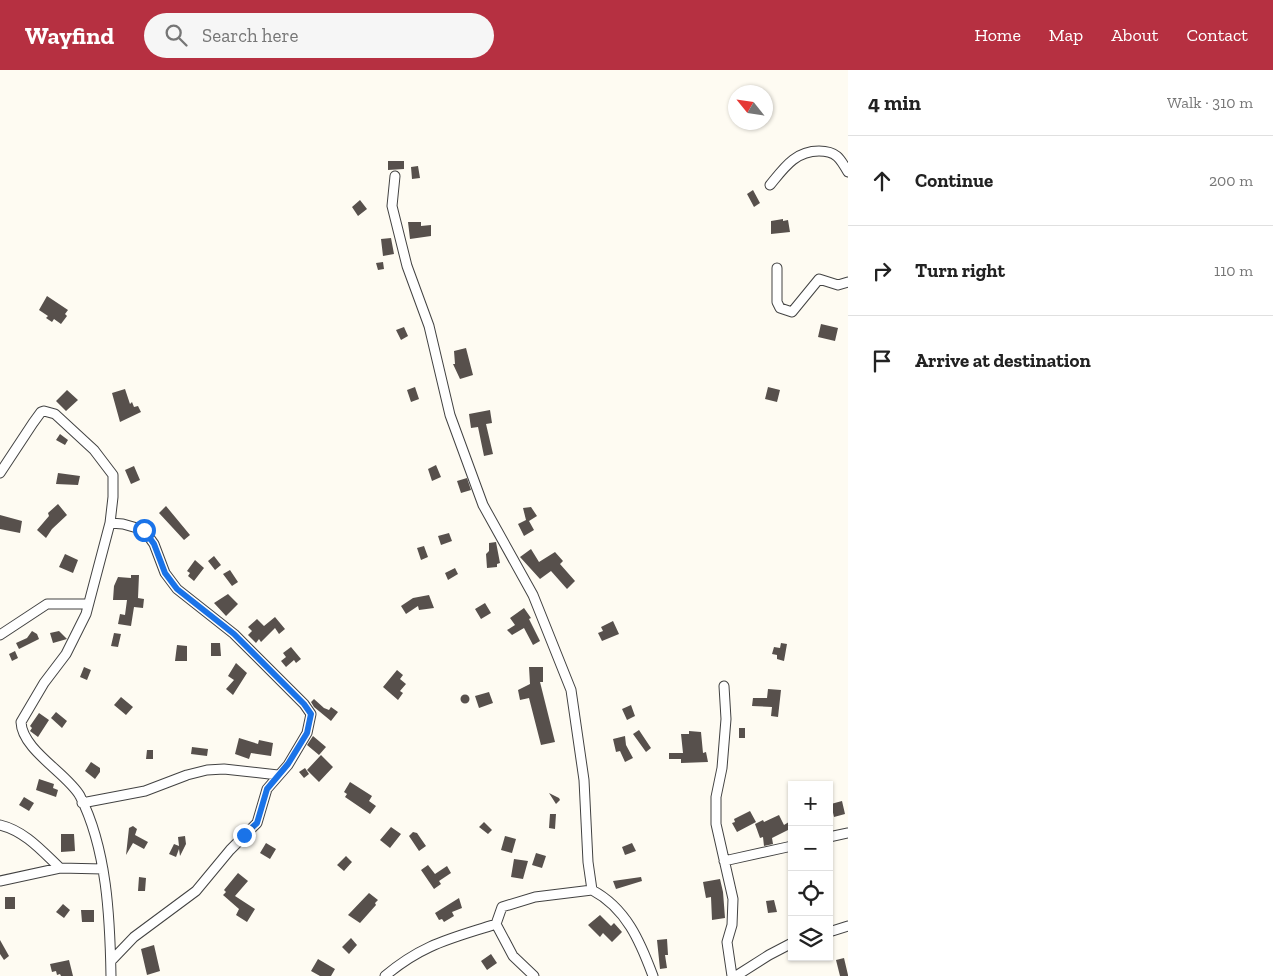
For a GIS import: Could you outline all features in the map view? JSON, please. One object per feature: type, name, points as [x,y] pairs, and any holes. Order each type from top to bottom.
[{"type":"street","points":[[770,186],[798,155],[811,151],[832,152],[840,157],[848,172]]},
{"type":"street","points":[[395,176],[392,206],[407,266],[429,326],[450,415],[483,505],[533,595],[571,690],[576,740],[584,780],[588,862],[592,890]]},
{"type":"street","points":[[777,268],[777,302],[780,308],[792,312],[819,279],[838,284],[848,282]]},
{"type":"street","points":[[0,473],[41,412],[44,411],[55,414],[100,456],[113,475],[110,523],[86,614],[66,654],[44,683],[21,722],[24,735],[49,766],[76,790],[93,830],[103,870],[111,936],[111,976]]},
{"type":"street","points":[[110,523],[123,524],[144,530],[154,544],[165,573],[177,589],[234,634],[304,704],[311,714],[307,733],[288,764],[267,789],[257,823],[230,850],[196,891],[134,937],[111,961]]},
{"type":"street","points":[[0,635],[47,604],[88,604]]},
{"type":"street","points":[[724,686],[726,719],[722,768],[716,797],[716,824],[733,899],[732,925],[727,942],[732,976]]},
{"type":"street","points":[[82,804],[138,793],[187,775],[207,770],[224,769],[278,775]]},
{"type":"street","points":[[0,825],[13,828],[26,837],[60,868]]},
{"type":"street","points":[[833,836],[848,833]]},
{"type":"street","points":[[724,861],[788,847]]},
{"type":"street","points":[[0,881],[60,868],[103,870]]},
{"type":"street","points":[[534,976],[513,956],[496,924],[502,907],[512,902],[535,897],[592,890],[608,898],[623,915],[639,942],[653,976]]},
{"type":"street","points":[[385,976],[402,961],[432,944],[496,924]]},
{"type":"street","points":[[833,931],[848,926]]},
{"type":"street","points":[[736,976],[788,945]]},
{"type":"building","points":[[388,161],[404,161],[404,169],[388,170]]},
{"type":"building","points":[[418,166],[420,178],[412,179],[411,167]]},
{"type":"building","points":[[753,190],[760,203],[754,207],[747,194]]},
{"type":"building","points":[[360,200],[367,209],[358,216],[352,207]]},
{"type":"building","points":[[783,219],[783,221],[788,220],[790,232],[771,234],[771,221]]},
{"type":"building","points":[[408,222],[421,222],[421,226],[431,225],[431,236],[410,239]]},
{"type":"building","points":[[391,238],[394,254],[383,256],[381,239]]},
{"type":"building","points":[[383,262],[384,269],[378,270],[376,263]]},
{"type":"building","points":[[47,296],[68,310],[65,314],[67,316],[61,324],[54,319],[52,322],[46,318],[48,316],[39,310]]},
{"type":"building","points":[[821,324],[838,328],[835,341],[818,337]]},
{"type":"building","points":[[404,327],[408,336],[401,340],[396,330]]},
{"type":"building","points":[[466,348],[473,375],[460,379],[453,364],[455,364],[454,351]]},
{"type":"building","points":[[415,387],[419,399],[411,402],[407,390]]},
{"type":"building","points":[[768,387],[780,390],[777,402],[765,399]]},
{"type":"building","points":[[125,389],[130,404],[132,402],[134,407],[138,406],[141,412],[120,422],[112,393]]},
{"type":"building","points":[[67,390],[78,400],[66,411],[56,401]]},
{"type":"building","points":[[490,410],[492,423],[486,424],[493,454],[484,456],[478,427],[471,428],[469,414]]},
{"type":"building","points":[[60,434],[68,440],[65,445],[56,440]]},
{"type":"building","points":[[436,465],[441,477],[432,481],[428,469]]},
{"type":"building","points":[[134,466],[140,480],[131,484],[125,470]]},
{"type":"building","points":[[58,473],[80,476],[78,485],[56,484]]},
{"type":"building","points":[[467,478],[471,490],[461,493],[457,481]]},
{"type":"building","points":[[58,504],[67,515],[52,529],[46,538],[37,530],[49,516],[48,513]]},
{"type":"building","points":[[166,506],[190,535],[184,540],[159,513]]},
{"type":"building","points":[[531,507],[537,516],[529,521],[534,530],[524,536],[518,524],[526,520],[523,508]]},
{"type":"building","points":[[0,515],[22,521],[20,533],[0,529]]},
{"type":"building","points":[[449,533],[452,541],[441,545],[438,536]]},
{"type":"building","points":[[496,542],[500,563],[497,564],[497,567],[487,568],[486,554],[489,551],[489,543]]},
{"type":"building","points":[[424,546],[428,557],[421,560],[417,548]]},
{"type":"building","points":[[531,549],[539,562],[555,552],[563,561],[560,564],[575,581],[567,589],[551,571],[540,579],[520,557]]},
{"type":"building","points":[[65,554],[78,560],[73,573],[59,567]]},
{"type":"building","points":[[214,556],[221,565],[215,570],[208,561]]},
{"type":"building","points":[[195,560],[204,568],[194,581],[188,576],[190,573],[187,571]]},
{"type":"building","points":[[455,568],[458,574],[448,580],[445,573]]},
{"type":"building","points":[[230,570],[238,582],[232,586],[223,574]]},
{"type":"building","points":[[131,575],[139,575],[138,598],[144,599],[143,608],[134,607],[131,626],[118,624],[120,614],[125,615],[127,600],[113,600],[114,586],[118,577],[131,578]]},
{"type":"building","points":[[228,594],[238,604],[226,616],[214,603]]},
{"type":"building","points":[[429,595],[434,608],[419,610],[418,606],[406,614],[401,606],[413,598]]},
{"type":"building","points":[[485,603],[491,613],[481,619],[475,609]]},
{"type":"building","points":[[524,608],[531,618],[529,619],[540,641],[533,645],[524,628],[512,635],[507,630],[515,625],[510,618]]},
{"type":"building","points":[[275,617],[285,629],[279,634],[275,628],[261,642],[259,639],[256,643],[248,635],[252,631],[248,627],[257,619],[264,626]]},
{"type":"building","points":[[613,621],[619,634],[602,641],[598,633],[603,631],[601,627]]},
{"type":"building","points":[[32,631],[37,634],[39,639],[19,649],[16,643],[27,638]]},
{"type":"building","points":[[59,631],[67,639],[53,643],[50,633]]},
{"type":"building","points":[[114,633],[121,634],[118,647],[111,646]]},
{"type":"building","points":[[211,643],[220,643],[221,656],[211,656]]},
{"type":"building","points":[[781,643],[787,644],[784,661],[777,659],[777,655],[772,654],[774,647],[780,648]]},
{"type":"building","points":[[177,645],[187,646],[187,661],[175,661]]},
{"type":"building","points":[[291,647],[301,659],[296,663],[294,660],[286,667],[281,661],[286,657],[283,653]]},
{"type":"building","points":[[15,651],[18,658],[12,661],[9,654]]},
{"type":"building","points":[[236,663],[247,673],[233,695],[226,689],[234,680],[228,676]]},
{"type":"building","points":[[84,667],[91,670],[87,680],[80,677]]},
{"type":"building","points":[[529,667],[543,667],[543,682],[540,682],[555,742],[541,745],[529,698],[520,700],[518,690],[530,684]]},
{"type":"building","points":[[397,670],[403,675],[400,679],[406,684],[400,691],[403,693],[398,700],[383,687]]},
{"type":"building","points":[[768,689],[781,690],[778,717],[771,716],[772,707],[752,706],[753,698],[767,698]]},
{"type":"building","points":[[489,692],[493,703],[479,708],[475,696]]},
{"type":"building","points":[[465,695],[469,699],[465,703],[461,699]]},
{"type":"building","points":[[121,697],[133,707],[126,715],[114,705]]},
{"type":"building","points":[[314,699],[324,708],[329,710],[331,707],[338,712],[331,721],[314,707],[311,702]]},
{"type":"building","points":[[631,705],[635,716],[627,720],[622,709]]},
{"type":"building","points":[[56,712],[67,721],[62,728],[51,718]]},
{"type":"building","points":[[39,713],[49,720],[38,737],[30,731],[32,728],[30,726]]},
{"type":"building","points":[[739,728],[745,728],[745,738],[739,738]]},
{"type":"building","points":[[639,730],[651,748],[646,752],[633,734]]},
{"type":"building","points":[[689,731],[701,732],[703,753],[706,752],[708,762],[681,763],[681,759],[669,759],[669,753],[683,753],[681,734],[689,734]]},
{"type":"building","points":[[313,736],[326,747],[319,755],[307,745]]},
{"type":"building","points":[[625,736],[626,745],[633,758],[625,762],[620,751],[616,752],[613,739]]},
{"type":"building","points":[[239,738],[258,744],[259,740],[273,743],[271,756],[251,753],[249,759],[235,754]]},
{"type":"building","points":[[192,747],[208,749],[207,756],[191,754]]},
{"type":"building","points":[[147,750],[153,750],[153,759],[146,759]]},
{"type":"building","points":[[321,755],[333,767],[319,782],[307,770]]},
{"type":"building","points":[[91,762],[100,768],[100,772],[95,779],[85,771]]},
{"type":"building","points":[[305,768],[309,774],[304,778],[299,772]]},
{"type":"building","points":[[39,779],[54,784],[53,788],[58,790],[56,797],[36,790]]},
{"type":"building","points":[[350,782],[372,796],[369,801],[376,806],[370,814],[345,797],[347,794],[344,792]]},
{"type":"building","points":[[549,793],[559,798],[560,800],[556,804]]},
{"type":"building","points":[[24,797],[34,803],[29,811],[19,805]]},
{"type":"building","points":[[842,801],[845,814],[834,817],[833,803]]},
{"type":"building","points":[[750,811],[756,822],[737,832],[732,823],[735,822],[734,819]]},
{"type":"building","points":[[550,814],[556,814],[555,829],[549,828]]},
{"type":"building","points":[[779,815],[784,825],[788,822],[788,830],[772,838],[773,844],[764,846],[763,837],[760,838],[755,824],[763,820],[764,822]]},
{"type":"building","points":[[484,822],[492,830],[488,834],[479,827]]},
{"type":"building","points":[[133,826],[137,829],[135,835],[148,842],[144,849],[133,843],[126,855],[129,828]]},
{"type":"building","points":[[391,827],[401,834],[390,848],[380,840]]},
{"type":"building","points":[[413,832],[417,833],[426,846],[419,851],[409,836]]},
{"type":"building","points":[[61,834],[74,834],[75,851],[61,852]]},
{"type":"building","points":[[185,836],[186,844],[180,856],[179,849],[176,857],[169,854],[174,844],[179,846],[178,837]]},
{"type":"building","points":[[505,836],[516,839],[512,853],[501,850]]},
{"type":"building","points":[[266,843],[276,849],[270,859],[260,853]]},
{"type":"building","points":[[632,843],[636,851],[625,855],[622,847]]},
{"type":"building","points":[[536,853],[546,856],[542,868],[532,865]]},
{"type":"building","points":[[346,856],[352,862],[344,871],[337,865]]},
{"type":"building","points":[[514,859],[528,861],[523,879],[511,877]]},
{"type":"building","points":[[428,865],[435,874],[447,866],[451,873],[439,881],[441,884],[434,889],[421,870]]},
{"type":"building","points":[[238,873],[248,881],[235,896],[255,909],[247,922],[236,915],[239,909],[223,895],[226,892],[224,890]]},
{"type":"building","points":[[139,877],[146,878],[145,891],[138,891]]},
{"type":"building","points":[[641,877],[642,881],[616,889],[613,881]]},
{"type":"building","points":[[720,879],[725,918],[712,920],[711,897],[706,898],[703,882]]},
{"type":"building","points":[[369,893],[378,900],[375,903],[376,905],[360,923],[348,915]]},
{"type":"building","points":[[5,897],[15,897],[15,909],[5,909]]},
{"type":"building","points":[[459,898],[462,908],[452,912],[454,916],[444,922],[442,919],[439,920],[435,913]]},
{"type":"building","points":[[774,900],[777,912],[768,913],[766,901]]},
{"type":"building","points":[[63,904],[70,910],[64,918],[56,912]]},
{"type":"building","points":[[81,910],[94,910],[94,922],[82,922]]},
{"type":"building","points":[[600,915],[611,926],[614,923],[622,932],[612,942],[603,933],[600,937],[588,925]]},
{"type":"building","points":[[351,938],[357,945],[349,954],[342,947]]},
{"type":"building","points":[[667,939],[668,955],[665,955],[667,968],[660,969],[657,940]]},
{"type":"building","points":[[0,940],[9,956],[4,960],[0,954]]},
{"type":"building","points":[[154,945],[160,971],[147,975],[141,949]]},
{"type":"building","points":[[491,954],[497,963],[487,970],[481,961]]},
{"type":"building","points":[[844,958],[848,976],[840,976],[836,960]]},
{"type":"building","points":[[318,959],[335,969],[331,976],[320,976],[311,971]]},
{"type":"building","points":[[69,960],[73,976],[61,976],[60,974],[57,975],[56,971],[52,972],[50,964]]},
{"type":"route","points":[[144,530],[154,544],[165,573],[177,589],[234,634],[304,704],[311,714],[311,723],[307,733],[288,764],[271,782],[264,796],[264,803],[257,823],[244,835]]}]
